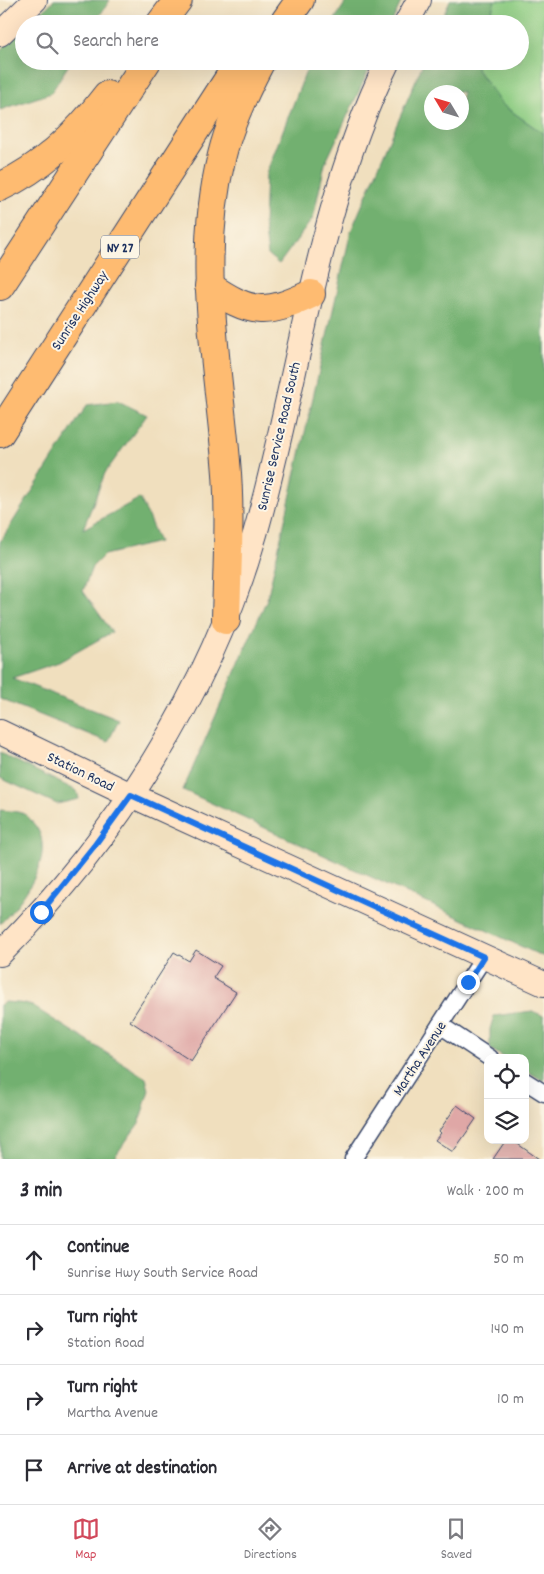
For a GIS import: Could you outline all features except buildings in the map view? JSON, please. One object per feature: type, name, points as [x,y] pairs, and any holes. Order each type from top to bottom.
[{"type":"highway","points":[[167,15],[178,0]]},
{"type":"highway","points":[[178,15],[188,0]]},
{"type":"highway","points":[[270,15],[280,0]]},
{"type":"highway","points":[[290,15],[300,0]]},
{"type":"highway","points":[[0,187],[37,166],[75,133],[98,107],[125,70]]},
{"type":"highway","points":[[0,286],[141,70]]},
{"type":"highway","name":"Sunrise Highway","points":[[0,433],[234,70]]},
{"type":"highway","points":[[226,620],[229,506],[209,286],[208,252],[216,183],[222,153],[243,96],[256,70]]},
{"type":"highway","points":[[209,286],[228,299],[254,310],[287,306],[311,294]]},
{"type":"street","points":[[20,15],[35,0]]},
{"type":"street","points":[[411,15],[420,0]]},
{"type":"street","points":[[0,34],[15,19]]},
{"type":"street","name":"Sunrise Service Road South","points":[[0,954],[41,912],[71,876],[131,795],[165,740],[211,654],[226,620],[259,518],[271,473],[327,228],[346,165],[384,70]]},
{"type":"street","name":"Station Road","points":[[0,732],[131,795],[544,984]]},
{"type":"street","name":"Martha Avenue","points":[[353,1159],[484,957]]},
{"type":"street","points":[[440,1025],[484,1054]]},
{"type":"street","points":[[529,1083],[544,1093]]},
{"type":"green space","points":[[54,0],[110,0],[100,15],[38,15]]},
{"type":"green space","points":[[347,0],[402,0],[395,15],[338,15]]},
{"type":"green space","points":[[450,0],[495,0],[491,15],[444,15]]},
{"type":"green space","points":[[495,0],[544,0],[544,134],[501,104],[477,70],[529,70],[529,15],[491,15]]},
{"type":"green space","points":[[15,36],[15,70],[65,70],[51,93],[0,110],[0,50]]},
{"type":"green space","points":[[306,70],[369,70],[325,164],[313,218],[279,264],[268,255],[264,224],[266,174]]},
{"type":"green space","points":[[420,70],[477,70],[501,104],[544,134],[544,957],[183,790],[267,599],[351,231]]},
{"type":"green space","points":[[118,401],[147,415],[105,473],[83,529],[140,498],[159,542],[104,555],[92,567],[83,591],[112,632],[59,662],[12,678],[119,720],[108,742],[0,699],[0,542],[87,405]]},
{"type":"green space","points":[[0,753],[77,791],[79,799],[57,804],[0,778]]},
{"type":"green space","points":[[0,810],[17,812],[27,816],[41,836],[42,849],[35,877],[27,891],[0,924]]},
{"type":"green space","points":[[5,1002],[29,1004],[146,1078],[149,1090],[139,1123],[113,1159],[0,1159],[0,1005]]},
{"type":"green space","points":[[532,1011],[544,1016],[544,1081],[529,1072],[529,1054],[498,1054],[490,1049],[490,1029],[494,1016]]},
{"type":"route","points":[[41,912],[71,876],[131,795],[484,957],[468,982]]}]
